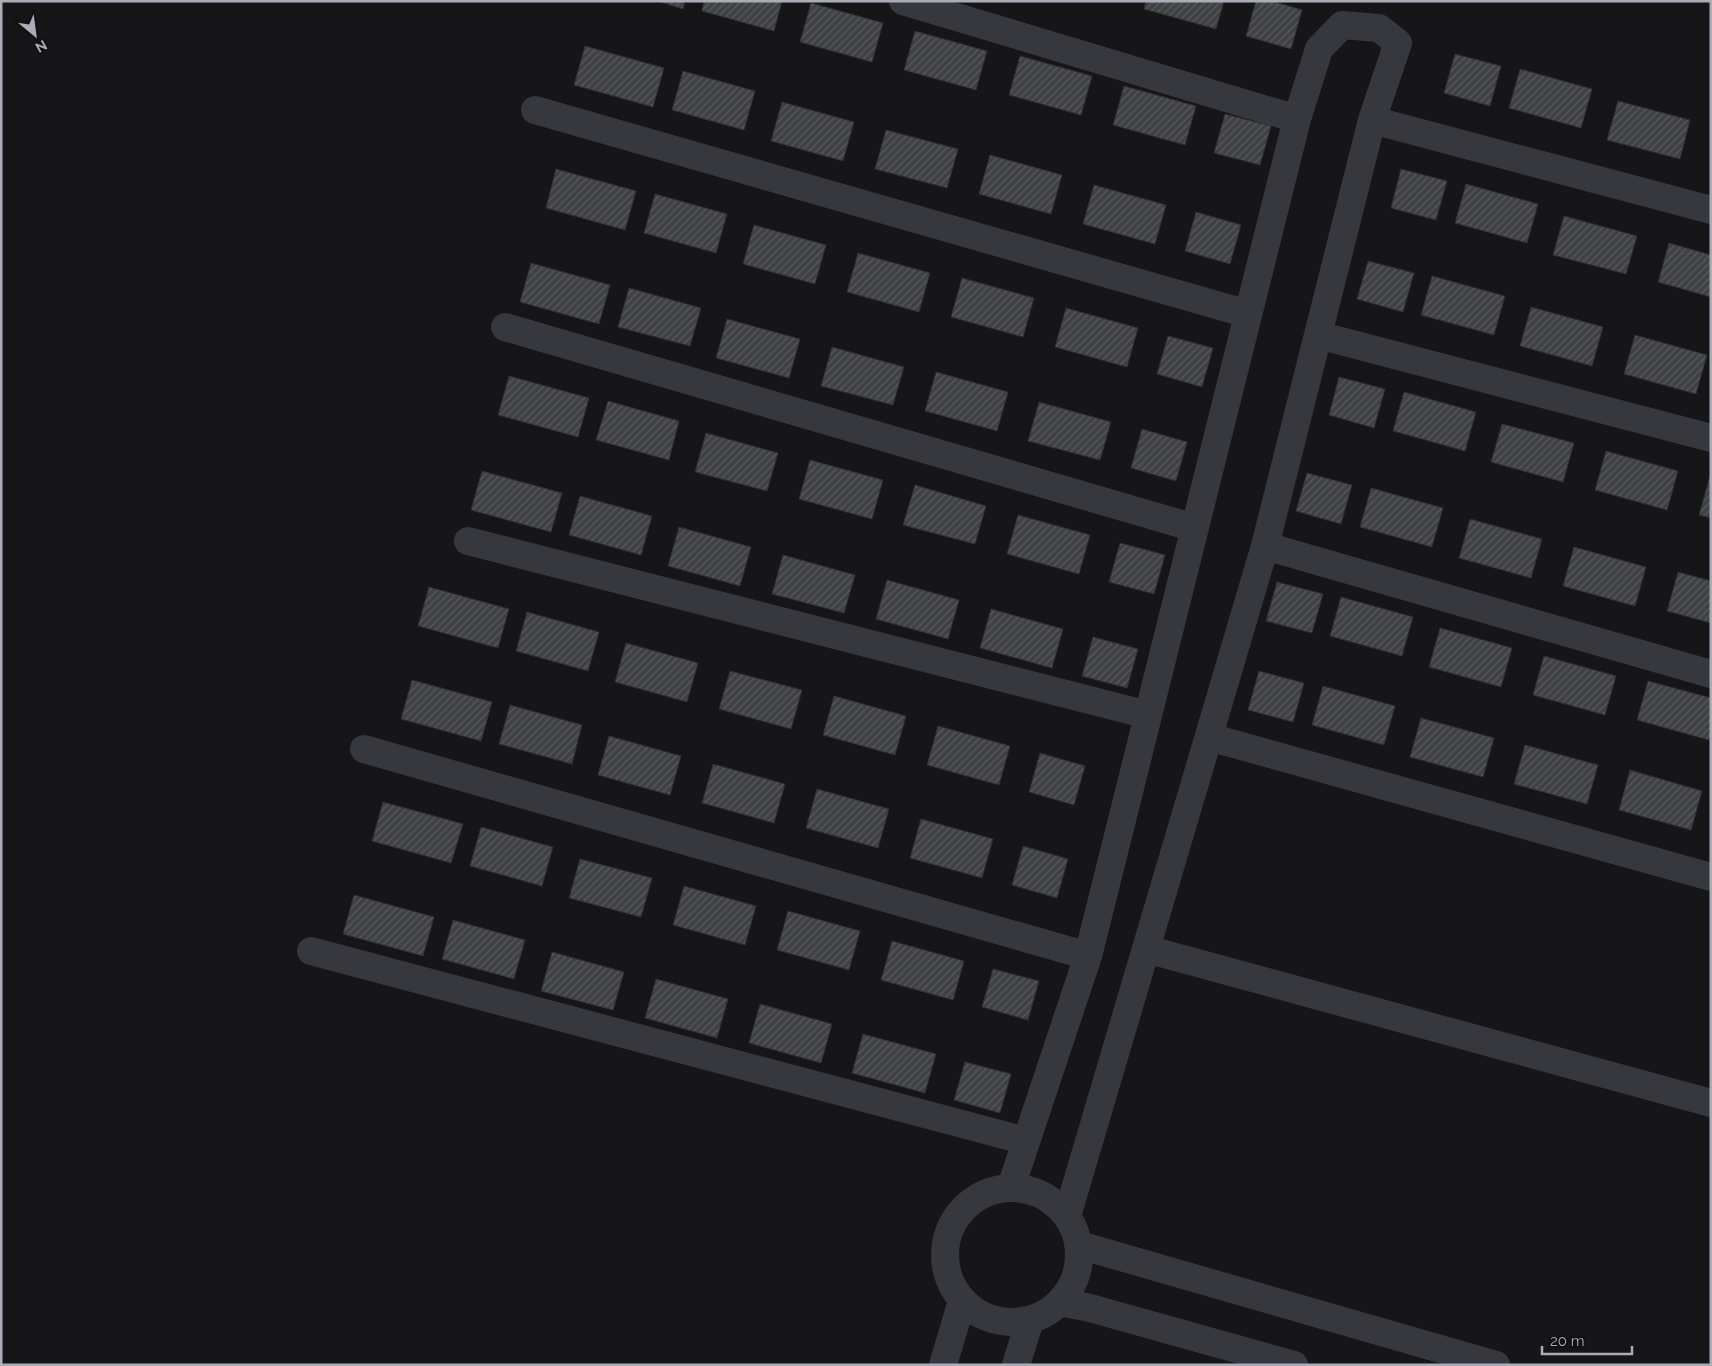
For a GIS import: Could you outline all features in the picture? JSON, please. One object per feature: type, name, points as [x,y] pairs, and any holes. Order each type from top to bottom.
[{"type":"street","points":[[903,1],[1297,119]]},
{"type":"street","points":[[1011,1187],[1088,956],[1297,119],[1320,49],[1342,24],[1379,28],[1398,43],[1372,120],[1265,546],[1067,1216]]},
{"type":"street","points":[[535,110],[1248,314]]},
{"type":"street","points":[[1372,120],[1711,210]]},
{"type":"street","points":[[505,327],[1195,528]]},
{"type":"street","points":[[1318,335],[1711,438]]},
{"type":"street","points":[[468,542],[1148,716]]},
{"type":"street","points":[[1265,546],[1711,674]]},
{"type":"street","points":[[1209,737],[1711,877]]},
{"type":"street","points":[[364,749],[1088,956]]},
{"type":"street","points":[[1146,949],[1711,1103]]},
{"type":"street","points":[[311,951],[1026,1141]]},
{"type":"street","points":[[1011,1187],[1027,1189],[1043,1194],[1067,1216],[1073,1225],[1079,1245],[1076,1276],[1060,1302],[1046,1312],[1030,1320],[1012,1322],[993,1320],[976,1313],[962,1301],[952,1287],[946,1271],[944,1254],[946,1237],[953,1220],[977,1196],[1011,1187]]},
{"type":"street","points":[[1079,1245],[1496,1365]]},
{"type":"street","points":[[943,1365],[962,1301]]},
{"type":"street","points":[[1060,1302],[1090,1308],[1294,1365]]},
{"type":"street","points":[[1016,1365],[1030,1320]]},
{"type":"building","points":[[657,1],[685,1],[683,9]]},
{"type":"building","points":[[704,1],[782,1],[774,31],[702,11]]},
{"type":"building","points":[[1146,1],[1224,1],[1216,29],[1144,9]]},
{"type":"building","points":[[1256,1],[1272,1],[1302,10],[1291,49],[1246,36]]},
{"type":"building","points":[[811,3],[883,23],[872,62],[800,42]]},
{"type":"building","points":[[915,31],[987,51],[976,90],[904,70]]},
{"type":"building","points":[[585,46],[664,68],[653,107],[574,85]]},
{"type":"building","points":[[1455,54],[1501,66],[1490,106],[1444,93]]},
{"type":"building","points":[[1020,56],[1092,76],[1081,115],[1009,95]]},
{"type":"building","points":[[1520,69],[1592,89],[1581,128],[1509,108]]},
{"type":"building","points":[[683,71],[755,91],[744,130],[672,110]]},
{"type":"building","points":[[1124,86],[1196,106],[1185,145],[1113,125]]},
{"type":"building","points":[[1618,101],[1690,120],[1680,159],[1607,140]]},
{"type":"building","points":[[782,102],[854,122],[843,161],[771,141]]},
{"type":"building","points":[[1225,114],[1271,126],[1260,165],[1214,153]]},
{"type":"building","points":[[886,130],[958,149],[947,188],[875,169]]},
{"type":"building","points":[[990,155],[1062,175],[1051,214],[979,194]]},
{"type":"building","points":[[556,169],[636,191],[625,230],[546,208]]},
{"type":"building","points":[[1401,169],[1447,181],[1436,220],[1391,208]]},
{"type":"building","points":[[1466,184],[1538,204],[1527,243],[1455,223]]},
{"type":"building","points":[[1094,185],[1166,205],[1155,244],[1083,224]]},
{"type":"building","points":[[655,194],[727,214],[716,253],[644,233]]},
{"type":"building","points":[[1196,212],[1241,225],[1230,264],[1185,251]]},
{"type":"building","points":[[1564,216],[1637,236],[1626,274],[1553,255]]},
{"type":"building","points":[[754,225],[826,245],[815,284],[743,264]]},
{"type":"building","points":[[1669,243],[1711,255],[1711,297],[1658,282]]},
{"type":"building","points":[[858,253],[930,273],[919,312],[847,292]]},
{"type":"building","points":[[1368,261],[1414,273],[1403,312],[1357,299]]},
{"type":"building","points":[[531,263],[610,285],[599,324],[520,302]]},
{"type":"building","points":[[1432,276],[1505,296],[1494,335],[1421,315]]},
{"type":"building","points":[[962,278],[1034,298],[1023,337],[951,317]]},
{"type":"building","points":[[629,288],[701,308],[690,346],[618,327]]},
{"type":"building","points":[[1531,307],[1603,327],[1592,366],[1520,346]]},
{"type":"building","points":[[1066,308],[1138,328],[1127,367],[1055,347]]},
{"type":"building","points":[[727,319],[800,339],[789,378],[716,358]]},
{"type":"building","points":[[1635,335],[1707,355],[1696,394],[1624,374]]},
{"type":"building","points":[[1168,336],[1213,348],[1202,387],[1157,374]]},
{"type":"building","points":[[832,347],[904,367],[893,405],[821,386]]},
{"type":"building","points":[[936,372],[1008,392],[997,431],[925,411]]},
{"type":"building","points":[[509,376],[589,398],[578,437],[498,415]]},
{"type":"building","points":[[1339,377],[1385,389],[1374,428],[1329,415]]},
{"type":"building","points":[[1404,392],[1476,412],[1465,451],[1393,431]]},
{"type":"building","points":[[608,401],[679,421],[669,460],[596,440]]},
{"type":"building","points":[[1039,402],[1111,422],[1100,460],[1028,441]]},
{"type":"building","points":[[1502,424],[1574,443],[1563,482],[1491,462]]},
{"type":"building","points":[[1142,429],[1187,442],[1176,481],[1131,468]]},
{"type":"building","points":[[706,433],[778,453],[767,491],[695,472]]},
{"type":"building","points":[[1606,451],[1678,471],[1667,510],[1595,490]]},
{"type":"building","points":[[810,460],[883,480],[872,519],[799,499]]},
{"type":"building","points":[[482,471],[562,493],[551,532],[471,510]]},
{"type":"building","points":[[1307,473],[1352,485],[1341,524],[1296,511]]},
{"type":"building","points":[[1711,476],[1711,518],[1699,515]]},
{"type":"building","points":[[915,485],[986,506],[975,544],[903,525]]},
{"type":"building","points":[[1371,488],[1443,508],[1432,547],[1360,527]]},
{"type":"building","points":[[580,496],[652,516],[641,555],[569,535]]},
{"type":"building","points":[[1018,515],[1090,535],[1079,574],[1007,554]]},
{"type":"building","points":[[1470,519],[1542,539],[1531,578],[1459,558]]},
{"type":"building","points":[[679,527],[751,547],[740,586],[668,566]]},
{"type":"building","points":[[1120,543],[1165,555],[1154,594],[1109,582]]},
{"type":"building","points":[[1574,547],[1646,567],[1635,606],[1563,586]]},
{"type":"building","points":[[783,555],[855,575],[844,613],[772,594]]},
{"type":"building","points":[[1678,572],[1711,581],[1711,623],[1667,611]]},
{"type":"building","points":[[887,580],[959,600],[948,639],[876,619]]},
{"type":"building","points":[[1277,582],[1323,594],[1312,633],[1266,621]]},
{"type":"building","points":[[429,587],[509,609],[498,648],[418,626]]},
{"type":"building","points":[[1341,597],[1413,617],[1402,656],[1330,636]]},
{"type":"building","points":[[991,609],[1063,629],[1052,668],[980,648]]},
{"type":"building","points":[[527,612],[599,632],[588,671],[516,651]]},
{"type":"building","points":[[1440,628],[1512,648],[1501,687],[1429,667]]},
{"type":"building","points":[[1093,637],[1138,649],[1127,688],[1082,676]]},
{"type":"building","points":[[626,643],[698,663],[687,702],[615,682]]},
{"type":"building","points":[[1544,656],[1616,676],[1605,715],[1533,695]]},
{"type":"building","points":[[730,671],[802,690],[791,729],[719,709]]},
{"type":"building","points":[[1259,671],[1304,683],[1293,722],[1248,710]]},
{"type":"building","points":[[412,680],[492,702],[481,741],[401,719]]},
{"type":"building","points":[[1648,681],[1711,698],[1711,734],[1709,740],[1637,720]]},
{"type":"building","points":[[1323,686],[1395,706],[1384,745],[1312,725]]},
{"type":"building","points":[[834,696],[906,716],[895,755],[823,735]]},
{"type":"building","points":[[510,705],[582,725],[572,764],[499,744]]},
{"type":"building","points":[[1421,718],[1494,738],[1483,777],[1410,757]]},
{"type":"building","points":[[938,726],[1010,746],[999,785],[927,765]]},
{"type":"building","points":[[609,736],[681,756],[670,795],[598,775]]},
{"type":"building","points":[[1525,745],[1598,765],[1587,804],[1514,784]]},
{"type":"building","points":[[1040,753],[1085,766],[1074,805],[1029,792]]},
{"type":"building","points":[[713,764],[785,784],[774,823],[702,803]]},
{"type":"building","points":[[1630,770],[1702,791],[1691,830],[1619,810]]},
{"type":"building","points":[[817,789],[889,809],[878,848],[806,828]]},
{"type":"building","points":[[383,802],[463,824],[451,863],[372,841]]},
{"type":"building","points":[[921,819],[993,839],[982,878],[910,858]]},
{"type":"building","points":[[481,827],[553,847],[542,886],[470,866]]},
{"type":"building","points":[[1023,846],[1068,859],[1057,898],[1012,885]]},
{"type":"building","points":[[580,859],[652,878],[641,917],[569,898]]},
{"type":"building","points":[[684,886],[756,906],[745,945],[673,925]]},
{"type":"building","points":[[354,895],[434,917],[423,956],[343,934]]},
{"type":"building","points":[[788,911],[860,931],[849,970],[777,950]]},
{"type":"building","points":[[453,920],[525,940],[514,979],[442,959]]},
{"type":"building","points":[[892,941],[964,961],[953,1000],[881,980]]},
{"type":"building","points":[[552,952],[624,972],[613,1010],[541,991]]},
{"type":"building","points":[[993,969],[1039,981],[1028,1020],[982,1007]]},
{"type":"building","points":[[656,979],[728,999],[717,1038],[645,1018]]},
{"type":"building","points":[[760,1004],[832,1024],[821,1063],[749,1043]]},
{"type":"building","points":[[863,1034],[936,1054],[925,1093],[852,1073]]},
{"type":"building","points":[[965,1062],[1011,1074],[1000,1113],[954,1100]]}]
